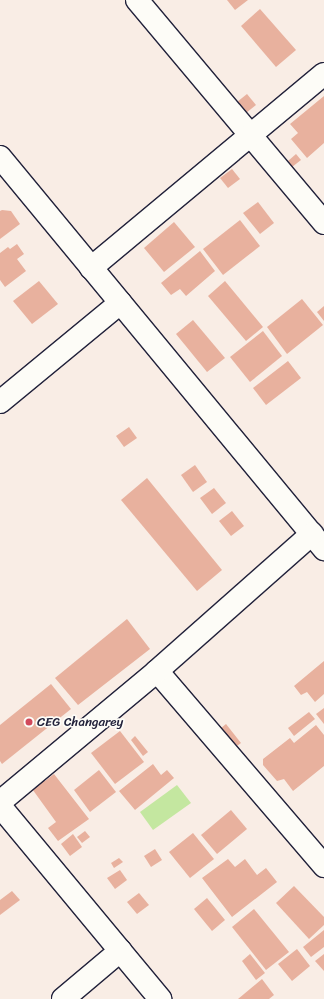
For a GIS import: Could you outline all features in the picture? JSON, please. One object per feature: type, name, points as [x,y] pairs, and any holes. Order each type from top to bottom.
[{"type":"street","points":[[137,0],[324,224]]},
{"type":"street","points":[[91,268],[324,74]]},
{"type":"street","points":[[0,157],[318,542],[156,671],[0,802]]},
{"type":"street","points":[[0,402],[120,303]]},
{"type":"street","points":[[156,671],[324,866]]},
{"type":"street","points":[[0,806],[160,999]]},
{"type":"street","points":[[63,999],[120,951]]},
{"type":"green space","points":[[177,785],[191,803],[153,830],[140,812]]},
{"type":"building","points":[[227,0],[248,0],[235,10]]},
{"type":"building","points":[[260,9],[296,50],[276,67],[241,26]]},
{"type":"building","points":[[247,94],[256,105],[246,113],[237,102]]},
{"type":"building","points":[[324,96],[324,143],[307,158],[291,139],[298,133],[290,124]]},
{"type":"building","points":[[296,154],[301,160],[292,167],[288,161]]},
{"type":"building","points":[[232,169],[240,179],[228,188],[220,178]]},
{"type":"building","points":[[258,202],[274,223],[260,234],[243,213]]},
{"type":"building","points":[[0,211],[11,211],[20,224],[0,239]]},
{"type":"building","points":[[240,220],[260,246],[223,275],[203,249]]},
{"type":"building","points":[[174,222],[195,247],[164,272],[144,248]]},
{"type":"building","points":[[17,244],[24,254],[17,259],[26,271],[5,287],[0,280],[0,253],[8,247],[10,249]]},
{"type":"building","points":[[200,251],[215,271],[186,296],[180,289],[171,295],[161,283]]},
{"type":"building","points":[[39,281],[58,304],[32,324],[13,301]]},
{"type":"building","points":[[225,281],[263,327],[246,341],[208,296]]},
{"type":"building","points":[[302,299],[323,325],[287,354],[267,327]]},
{"type":"building","points":[[324,306],[324,321],[317,312]]},
{"type":"building","points":[[193,320],[225,358],[207,372],[176,334]]},
{"type":"building","points":[[263,331],[282,356],[250,382],[230,357]]},
{"type":"building","points":[[288,361],[301,378],[266,405],[253,388]]},
{"type":"building","points":[[129,427],[137,438],[124,447],[116,436]]},
{"type":"building","points":[[195,465],[207,482],[193,492],[181,475]]},
{"type":"building","points":[[147,478],[222,570],[197,591],[121,500]]},
{"type":"building","points":[[214,488],[226,503],[212,514],[200,498]]},
{"type":"building","points":[[232,511],[244,526],[231,536],[219,521]]},
{"type":"building","points":[[127,619],[150,649],[78,705],[55,678]]},
{"type":"building","points":[[324,661],[324,694],[315,702],[307,692],[301,695],[294,686]]},
{"type":"building","points":[[51,684],[71,709],[2,764],[0,761],[0,725]]},
{"type":"building","points":[[324,708],[324,724],[316,714]]},
{"type":"building","points":[[309,712],[315,719],[294,736],[288,728]]},
{"type":"building","points":[[226,724],[241,743],[230,751],[215,733]]},
{"type":"building","points":[[316,725],[324,735],[324,766],[293,791],[284,779],[277,781],[263,765],[263,759],[290,738],[294,743]]},
{"type":"building","points":[[120,731],[144,762],[115,784],[91,753]]},
{"type":"building","points":[[135,736],[148,752],[143,756],[131,740]]},
{"type":"building","points":[[153,764],[161,775],[167,770],[174,778],[135,810],[119,791]]},
{"type":"building","points":[[99,770],[116,792],[90,812],[74,790]]},
{"type":"building","points":[[54,774],[89,819],[58,841],[48,828],[56,822],[30,786],[41,776],[45,781]]},
{"type":"building","points":[[231,810],[247,829],[217,854],[201,835]]},
{"type":"building","points":[[85,831],[90,837],[82,843],[77,837]]},
{"type":"building","points":[[193,833],[214,859],[190,878],[169,852]]},
{"type":"building","points":[[73,834],[82,847],[70,856],[61,844]]},
{"type":"building","points":[[155,849],[162,860],[151,867],[144,856]]},
{"type":"building","points":[[119,858],[123,862],[114,868],[111,863]]},
{"type":"building","points":[[228,859],[235,867],[245,859],[257,875],[266,868],[277,882],[232,917],[202,878]]},
{"type":"building","points":[[120,870],[127,880],[115,889],[107,878]]},
{"type":"building","points":[[294,886],[324,917],[324,925],[309,939],[276,903]]},
{"type":"building","points":[[12,891],[20,900],[0,915],[0,900]]},
{"type":"building","points":[[139,893],[149,905],[137,914],[127,902]]},
{"type":"building","points":[[207,898],[225,920],[212,931],[194,909]]},
{"type":"building","points":[[254,909],[289,952],[266,970],[232,927]]},
{"type":"building","points":[[324,930],[324,947],[311,957],[303,947]]},
{"type":"building","points":[[297,949],[310,966],[292,981],[278,964]]},
{"type":"building","points":[[250,954],[265,973],[256,980],[242,961]]},
{"type":"building","points":[[324,954],[324,971],[315,961]]},
{"type":"building","points":[[262,979],[274,995],[269,999],[238,999]]},
{"type":"place","name":"CEG Changarey","points":[[29,722]]}]
